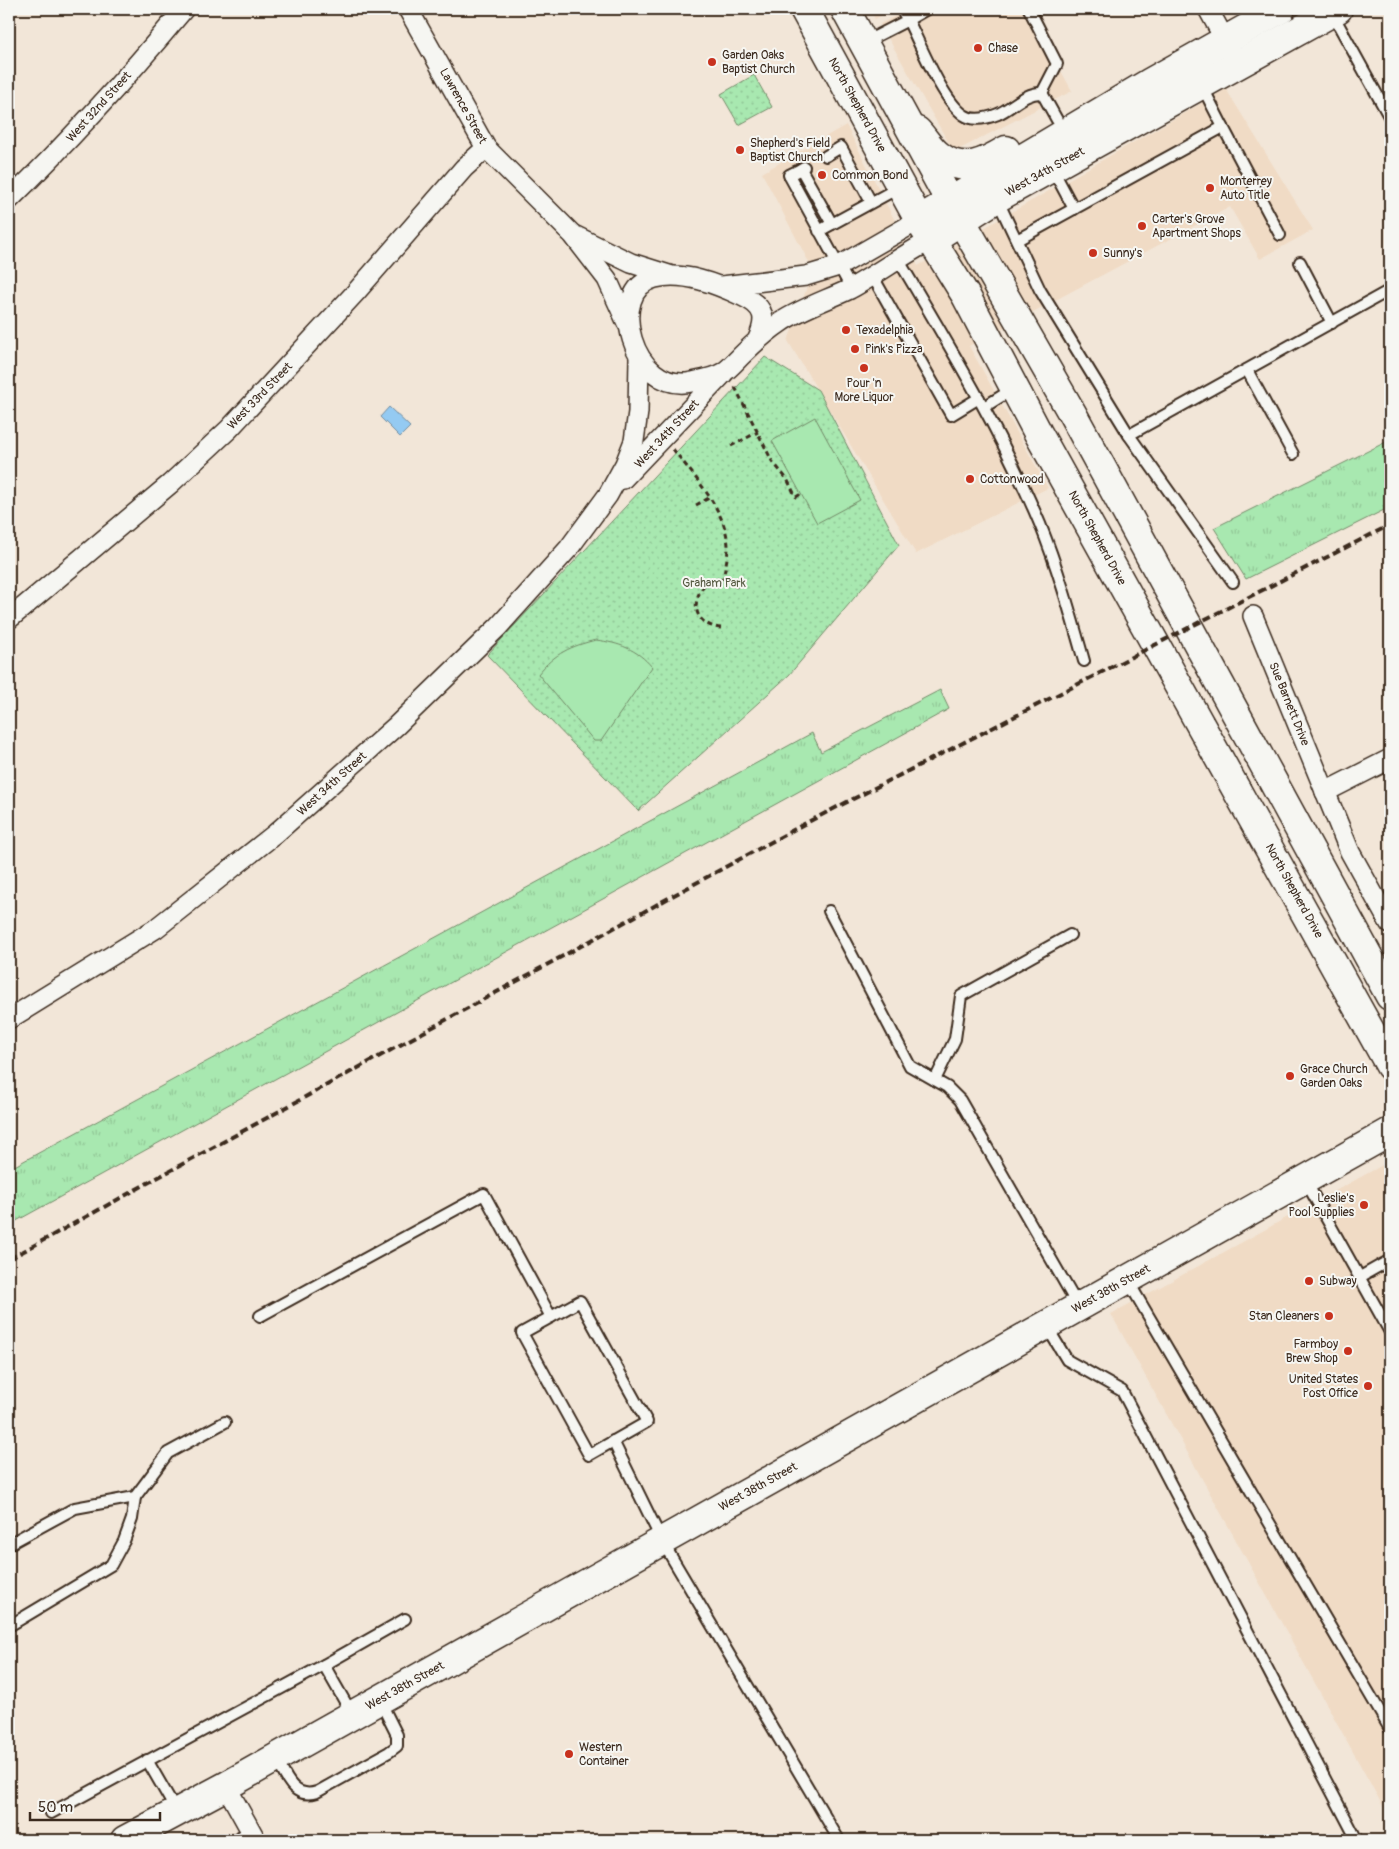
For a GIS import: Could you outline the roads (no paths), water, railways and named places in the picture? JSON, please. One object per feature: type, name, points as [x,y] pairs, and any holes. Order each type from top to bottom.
[{"type":"main road","name":"North Shepherd Drive","points":[[804,9],[925,230],[966,296],[1014,388],[1390,1066]]},
{"type":"main road","points":[[845,9],[1072,413],[1390,996]]},
{"type":"main road","name":"West 34th Street","points":[[925,230],[957,211],[1149,83],[1281,9]]},
{"type":"main road","name":"West 34th Street","points":[[957,211],[997,198],[1202,86],[1335,10]]},
{"type":"main road","points":[[906,119],[940,157],[950,162],[972,166],[983,164],[1057,120],[1126,88],[1149,83]]},
{"type":"main road","name":"West 38th Street","points":[[131,1839],[1390,1132]]},
{"type":"street","name":"West 32nd Street","points":[[9,200],[57,153],[122,84],[184,9]]},
{"type":"street","name":"Lawrence Street","points":[[408,9],[486,148],[573,235],[607,280],[628,324]]},
{"type":"street","points":[[1208,9],[1239,65]]},
{"type":"street","name":"West 33rd Street","points":[[9,619],[170,484],[229,429],[349,300],[464,168],[486,148]]},
{"type":"street","name":"West 34th Street","points":[[757,341],[782,322],[851,288],[898,259],[925,230]]},
{"type":"street","name":"West 34th Street","points":[[721,286],[806,276],[838,266],[925,230]]},
{"type":"street","name":"Lawrence Street","points":[[573,235],[630,263],[671,275]]},
{"type":"street","points":[[671,275],[721,286],[752,300],[762,312],[764,326],[757,341],[724,372],[687,383],[670,382],[658,377],[639,358],[628,324],[632,296],[642,284],[653,278],[671,275]]},
{"type":"street","name":"West 34th Street","points":[[9,1019],[155,928],[276,834],[396,726],[498,627],[569,548],[608,495],[626,464],[634,440],[638,412],[639,358]]},
{"type":"street","name":"West 34th Street","points":[[608,495],[724,372]]},
{"type":"street","name":"Sue Barnett Drive","points":[[1253,616],[1350,852],[1390,924]]},
{"type":"street","points":[[1325,792],[1390,759]]},
{"type":"street","points":[[226,1786],[253,1836]]},
{"type":"lane","points":[[901,9],[948,98],[965,116],[981,120],[999,114],[1034,92],[1042,93]]},
{"type":"lane","points":[[864,43],[926,9]]},
{"type":"lane","points":[[1029,9],[1057,64],[1042,93]]},
{"type":"lane","points":[[1335,10],[1390,118]]},
{"type":"lane","points":[[1202,86],[1280,235]]},
{"type":"lane","points":[[1042,93],[1057,120]]},
{"type":"lane","points":[[1017,240],[1223,127]]},
{"type":"lane","points":[[826,156],[841,147],[871,202]]},
{"type":"lane","points":[[832,224],[803,168],[789,175],[851,288]]},
{"type":"lane","points":[[1052,168],[1074,209]]},
{"type":"lane","points":[[819,231],[901,186]]},
{"type":"lane","points":[[997,198],[1040,290],[1128,435],[1233,582]]},
{"type":"lane","points":[[898,259],[981,402],[1039,523],[1057,570],[1084,661]]},
{"type":"lane","points":[[1300,262],[1332,323]]},
{"type":"lane","points":[[872,275],[951,414],[1014,388]]},
{"type":"lane","points":[[1128,435],[1390,290]]},
{"type":"lane","points":[[1246,370],[1293,454]]},
{"type":"lane","points":[[829,911],[910,1066],[920,1074],[948,1087],[960,1100],[1079,1307]]},
{"type":"lane","points":[[935,1080],[955,1039],[961,996],[1070,935]]},
{"type":"lane","points":[[1305,1180],[1390,1332]]},
{"type":"lane","points":[[260,1316],[484,1194],[551,1317]]},
{"type":"lane","points":[[1360,1277],[1390,1260]]},
{"type":"lane","points":[[1128,1280],[1390,1729]]},
{"type":"lane","points":[[580,1301],[647,1422],[613,1441],[589,1454],[522,1333],[580,1301]]},
{"type":"lane","points":[[1046,1325],[1067,1360],[1122,1391],[1357,1840]]},
{"type":"lane","points":[[9,1626],[111,1566],[124,1541],[132,1519],[135,1497],[168,1453],[225,1422]]},
{"type":"lane","points":[[613,1441],[662,1541],[840,1840]]},
{"type":"lane","points":[[9,1544],[75,1508],[135,1497]]},
{"type":"lane","points":[[51,1813],[405,1619]]},
{"type":"lane","points":[[324,1665],[353,1715]]},
{"type":"lane","points":[[276,1758],[292,1787],[298,1793],[308,1795],[381,1757],[396,1746],[398,1740],[380,1700]]},
{"type":"lane","points":[[148,1760],[178,1813]]},
{"type":"lane","points":[[234,1840],[253,1836]]},
{"type":"water","points":[[389,407],[410,427],[400,437],[380,417]]},
{"type":"railway","points":[[9,1259],[804,824],[1390,525]]},
{"type":"place","name":"Chase","points":[[978,48]]},
{"type":"place","name":"Garden Oaks Baptist Church","points":[[712,62]]},
{"type":"place","name":"Shepherd's Field Baptist Church","points":[[740,150]]},
{"type":"place","name":"Common Bond","points":[[822,175]]},
{"type":"place","name":"Monterrey Auto Title","points":[[1210,188]]},
{"type":"place","name":"Carter's Grove Apartment Shops","points":[[1142,226]]},
{"type":"place","name":"Sunny's","points":[[1093,253]]},
{"type":"place","name":"Texadelphia","points":[[846,330]]},
{"type":"place","name":"Pink's Pizza","points":[[855,349]]},
{"type":"place","name":"Pour 'n More Liquor","points":[[864,368]]},
{"type":"place","name":"Cottonwood","points":[[970,479]]},
{"type":"place","name":"Grace Church Garden Oaks","points":[[1290,1076]]},
{"type":"place","name":"Leslie's Pool Supplies","points":[[1364,1205]]},
{"type":"place","name":"Subway","points":[[1309,1281]]},
{"type":"place","name":"Stan Cleaners","points":[[1329,1316]]},
{"type":"place","name":"Farmboy Brew Shop","points":[[1348,1351]]},
{"type":"place","name":"United States Post Office","points":[[1368,1386]]},
{"type":"place","name":"Western Container","points":[[569,1754]]},
{"type":"park label","name":"Graham Park","points":[[714,583]]}]
